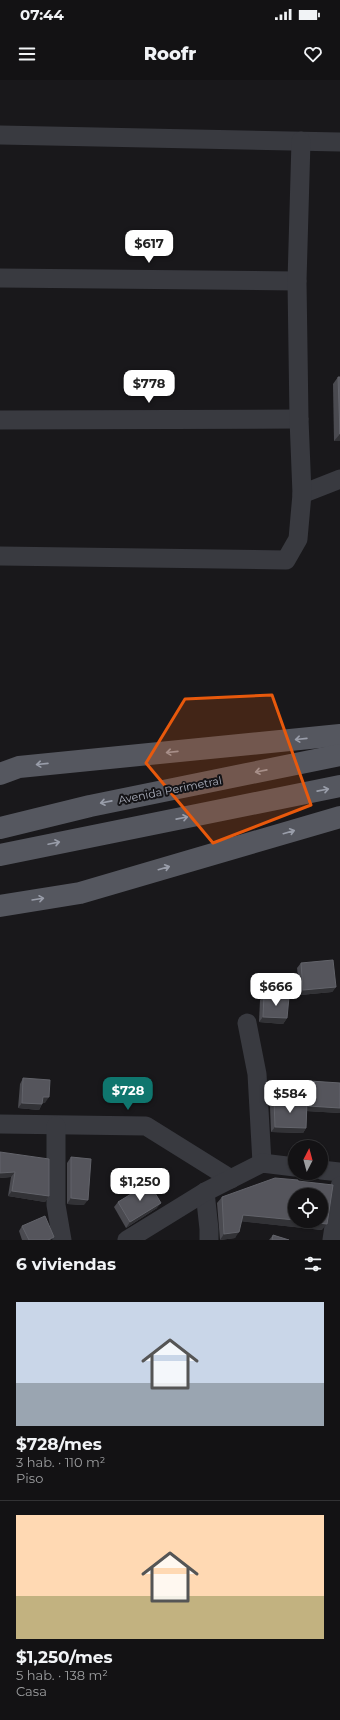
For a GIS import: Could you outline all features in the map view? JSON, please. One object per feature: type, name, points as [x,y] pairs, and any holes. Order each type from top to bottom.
[{"type":"main road","points":[[0,774],[19,767],[340,735]]},
{"type":"main road","name":"Avenida Perimetral","points":[[5,827],[90,806],[340,755]]},
{"type":"main road","points":[[8,853],[340,786]]},
{"type":"main road","points":[[0,906],[80,893],[340,817]]},
{"type":"street","points":[[0,135],[340,142]]},
{"type":"street","points":[[0,556],[286,560],[298,539],[302,494],[299,419],[297,282],[301,141]]},
{"type":"street","points":[[0,278],[297,282]]},
{"type":"street","points":[[0,420],[299,419]]},
{"type":"street","points":[[302,494],[340,479]]},
{"type":"street","points":[[247,1023],[257,1074],[262,1163]]},
{"type":"street","points":[[0,1124],[56,1126],[146,1126],[231,1179]]},
{"type":"street","points":[[56,1126],[56,1205],[62,1240]]},
{"type":"street","points":[[127,1240],[205,1192],[262,1163],[288,1166]]},
{"type":"street","points":[[328,1171],[340,1172]]},
{"type":"street","points":[[332,1240],[340,1186]]},
{"type":"street","points":[[205,1192],[209,1240]]},
{"type":"highlighted area","points":[[272,695],[311,805],[213,843],[146,763],[185,699]]},
{"type":"building","points":[[338,377],[340,377],[340,434]]},
{"type":"building","points":[[333,960],[336,987],[303,990],[301,963]]},
{"type":"building","points":[[264,995],[289,997],[287,1018],[263,1017]]},
{"type":"building","points":[[23,1078],[50,1080],[49,1097],[43,1097],[42,1104],[22,1103]]},
{"type":"building","points":[[310,1081],[340,1083],[340,1108],[308,1106]]},
{"type":"building","points":[[274,1100],[307,1102],[306,1128],[275,1127]]},
{"type":"building","points":[[0,1152],[49,1159],[49,1196],[12,1191],[15,1172],[0,1173]]},
{"type":"building","points":[[71,1157],[91,1159],[88,1200],[71,1198]]},
{"type":"building","points":[[275,1178],[333,1185],[328,1218],[328,1188],[288,1188],[288,1219],[243,1215],[239,1232],[224,1234],[222,1197]]},
{"type":"building","points":[[149,1183],[161,1203],[130,1222],[118,1202]]},
{"type":"building","points":[[45,1216],[54,1237],[48,1240],[29,1240],[22,1226]]},
{"type":"building","points":[[273,1235],[289,1240],[272,1240]]}]
